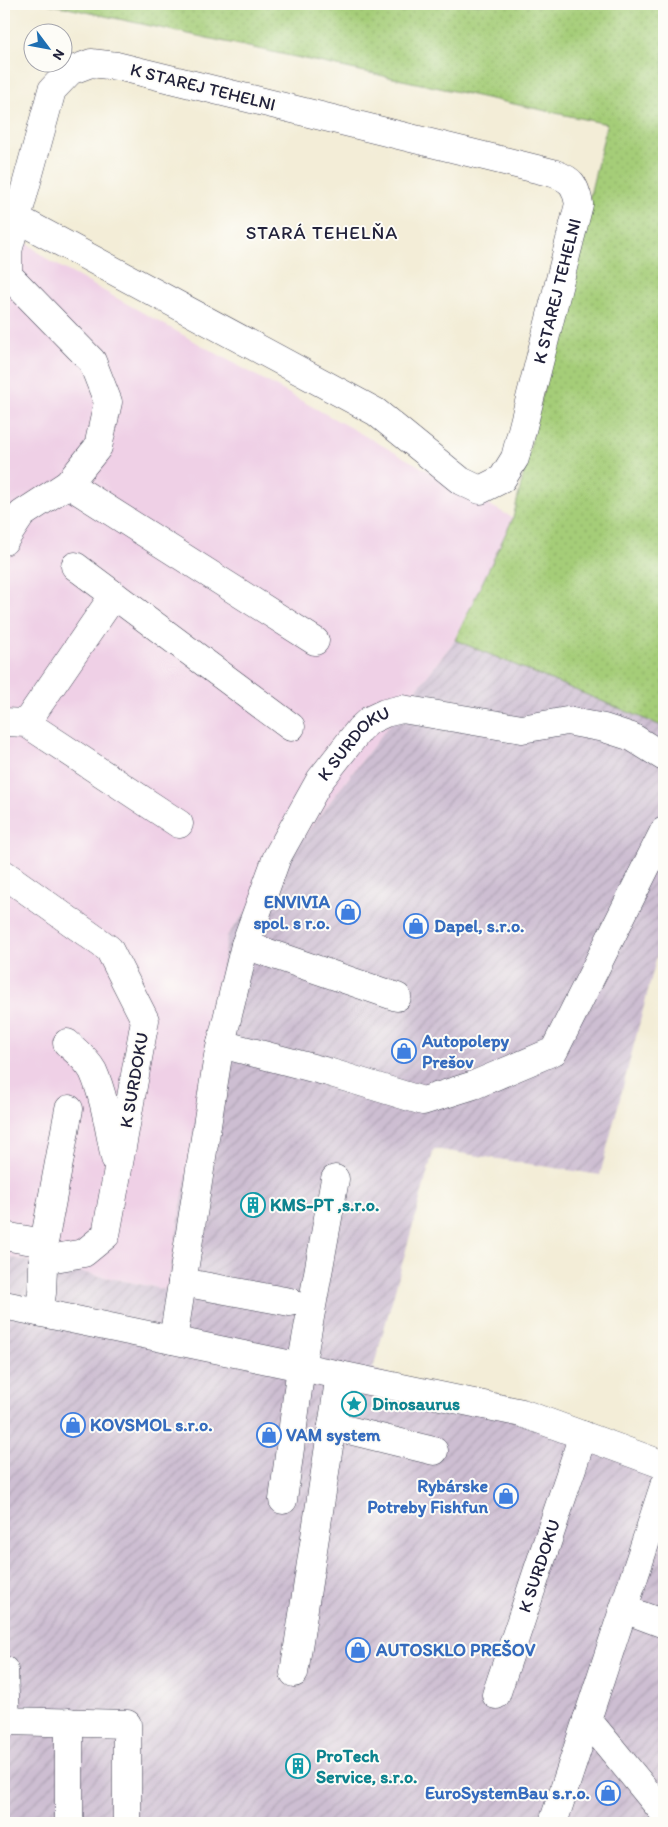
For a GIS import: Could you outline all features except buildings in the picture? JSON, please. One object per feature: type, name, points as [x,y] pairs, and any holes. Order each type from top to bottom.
[{"type":"street","name":"K STAREJ TEHELNI","points":[[4,541],[22,514],[68,484],[98,447],[108,402],[92,361],[8,275],[10,213],[52,90],[70,71],[91,63],[117,66],[553,172],[568,179],[576,189],[579,204],[515,458],[502,479],[480,490],[461,481],[376,412],[10,213]]},
{"type":"street","points":[[68,484],[315,641]]},
{"type":"street","points":[[75,566],[291,727]]},
{"type":"street","points":[[114,595],[15,722],[180,824]]},
{"type":"street","name":"K SURDOKU","points":[[172,1340],[221,1044],[245,945],[277,858],[320,780],[360,729],[370,720],[385,713],[402,709],[522,729],[567,721],[632,736],[664,757]]},
{"type":"street","points":[[221,1044],[328,1072],[423,1100],[474,1085],[554,1051],[664,831]]},
{"type":"street","name":"K SURDOKU","points":[[4,874],[109,949],[145,1020],[106,1234],[84,1253],[44,1252],[4,1236]]},
{"type":"street","points":[[245,945],[397,997]]},
{"type":"street","name":"K SURDOKU","points":[[67,1043],[78,1052],[92,1070],[102,1102],[118,1169]]},
{"type":"street","points":[[39,1312],[44,1252],[69,1109]]},
{"type":"street","points":[[283,1500],[300,1367],[335,1179]]},
{"type":"street","points":[[182,1282],[290,1302]]},
{"type":"street","points":[[4,1305],[522,1412],[664,1465]]},
{"type":"street","points":[[294,1673],[340,1375]]},
{"type":"street","points":[[332,1426],[434,1451]]},
{"type":"street","name":"K SURDOKU","points":[[496,1695],[583,1435]]},
{"type":"street","points":[[556,1822],[587,1719],[664,1486]]},
{"type":"street","points":[[624,1609],[664,1624]]},
{"type":"street","points":[[4,1670],[6,1720],[127,1724],[127,1823]]},
{"type":"street","points":[[587,1719],[664,1813]]},
{"type":"street","points":[[69,1722],[69,1823]]},
{"type":"shaded area","points":[[4,224],[48,260],[513,518],[455,640],[227,936],[167,1290],[4,1256]]},
{"type":"shaded area","points":[[455,640],[664,727],[664,929],[600,1175],[434,1149],[373,1369],[664,1471],[664,1823],[4,1823],[4,1256],[167,1290],[227,936]]},
{"type":"green space","points":[[49,4],[664,4],[664,727],[455,640],[513,518],[607,124]]},
{"type":"place","name":"ENVIVIA spol. s r.o.","points":[[348,912]]},
{"type":"place","name":"Dapel, s.r.o.","points":[[416,926]]},
{"type":"place","name":"Autopolepy Prešov","points":[[404,1051]]},
{"type":"place","name":"KMS-PT ,s.r.o.","points":[[253,1205]]},
{"type":"place","name":"Dinosaurus","points":[[354,1404]]},
{"type":"place","name":"KOVSMOL s.r.o.","points":[[73,1425]]},
{"type":"place","name":"VAM system","points":[[269,1435]]},
{"type":"place","name":"Rybárske Potreby Fishfun","points":[[506,1496]]},
{"type":"place","name":"AUTOSKLO PREŠOV","points":[[358,1650]]},
{"type":"place","name":"ProTech Service, s.r.o.","points":[[298,1766]]},
{"type":"place","name":"EuroSystemBau s.r.o.","points":[[608,1793]]},
{"type":"district","name":"STARÁ TEHELŇA","points":[[322,232]]}]
